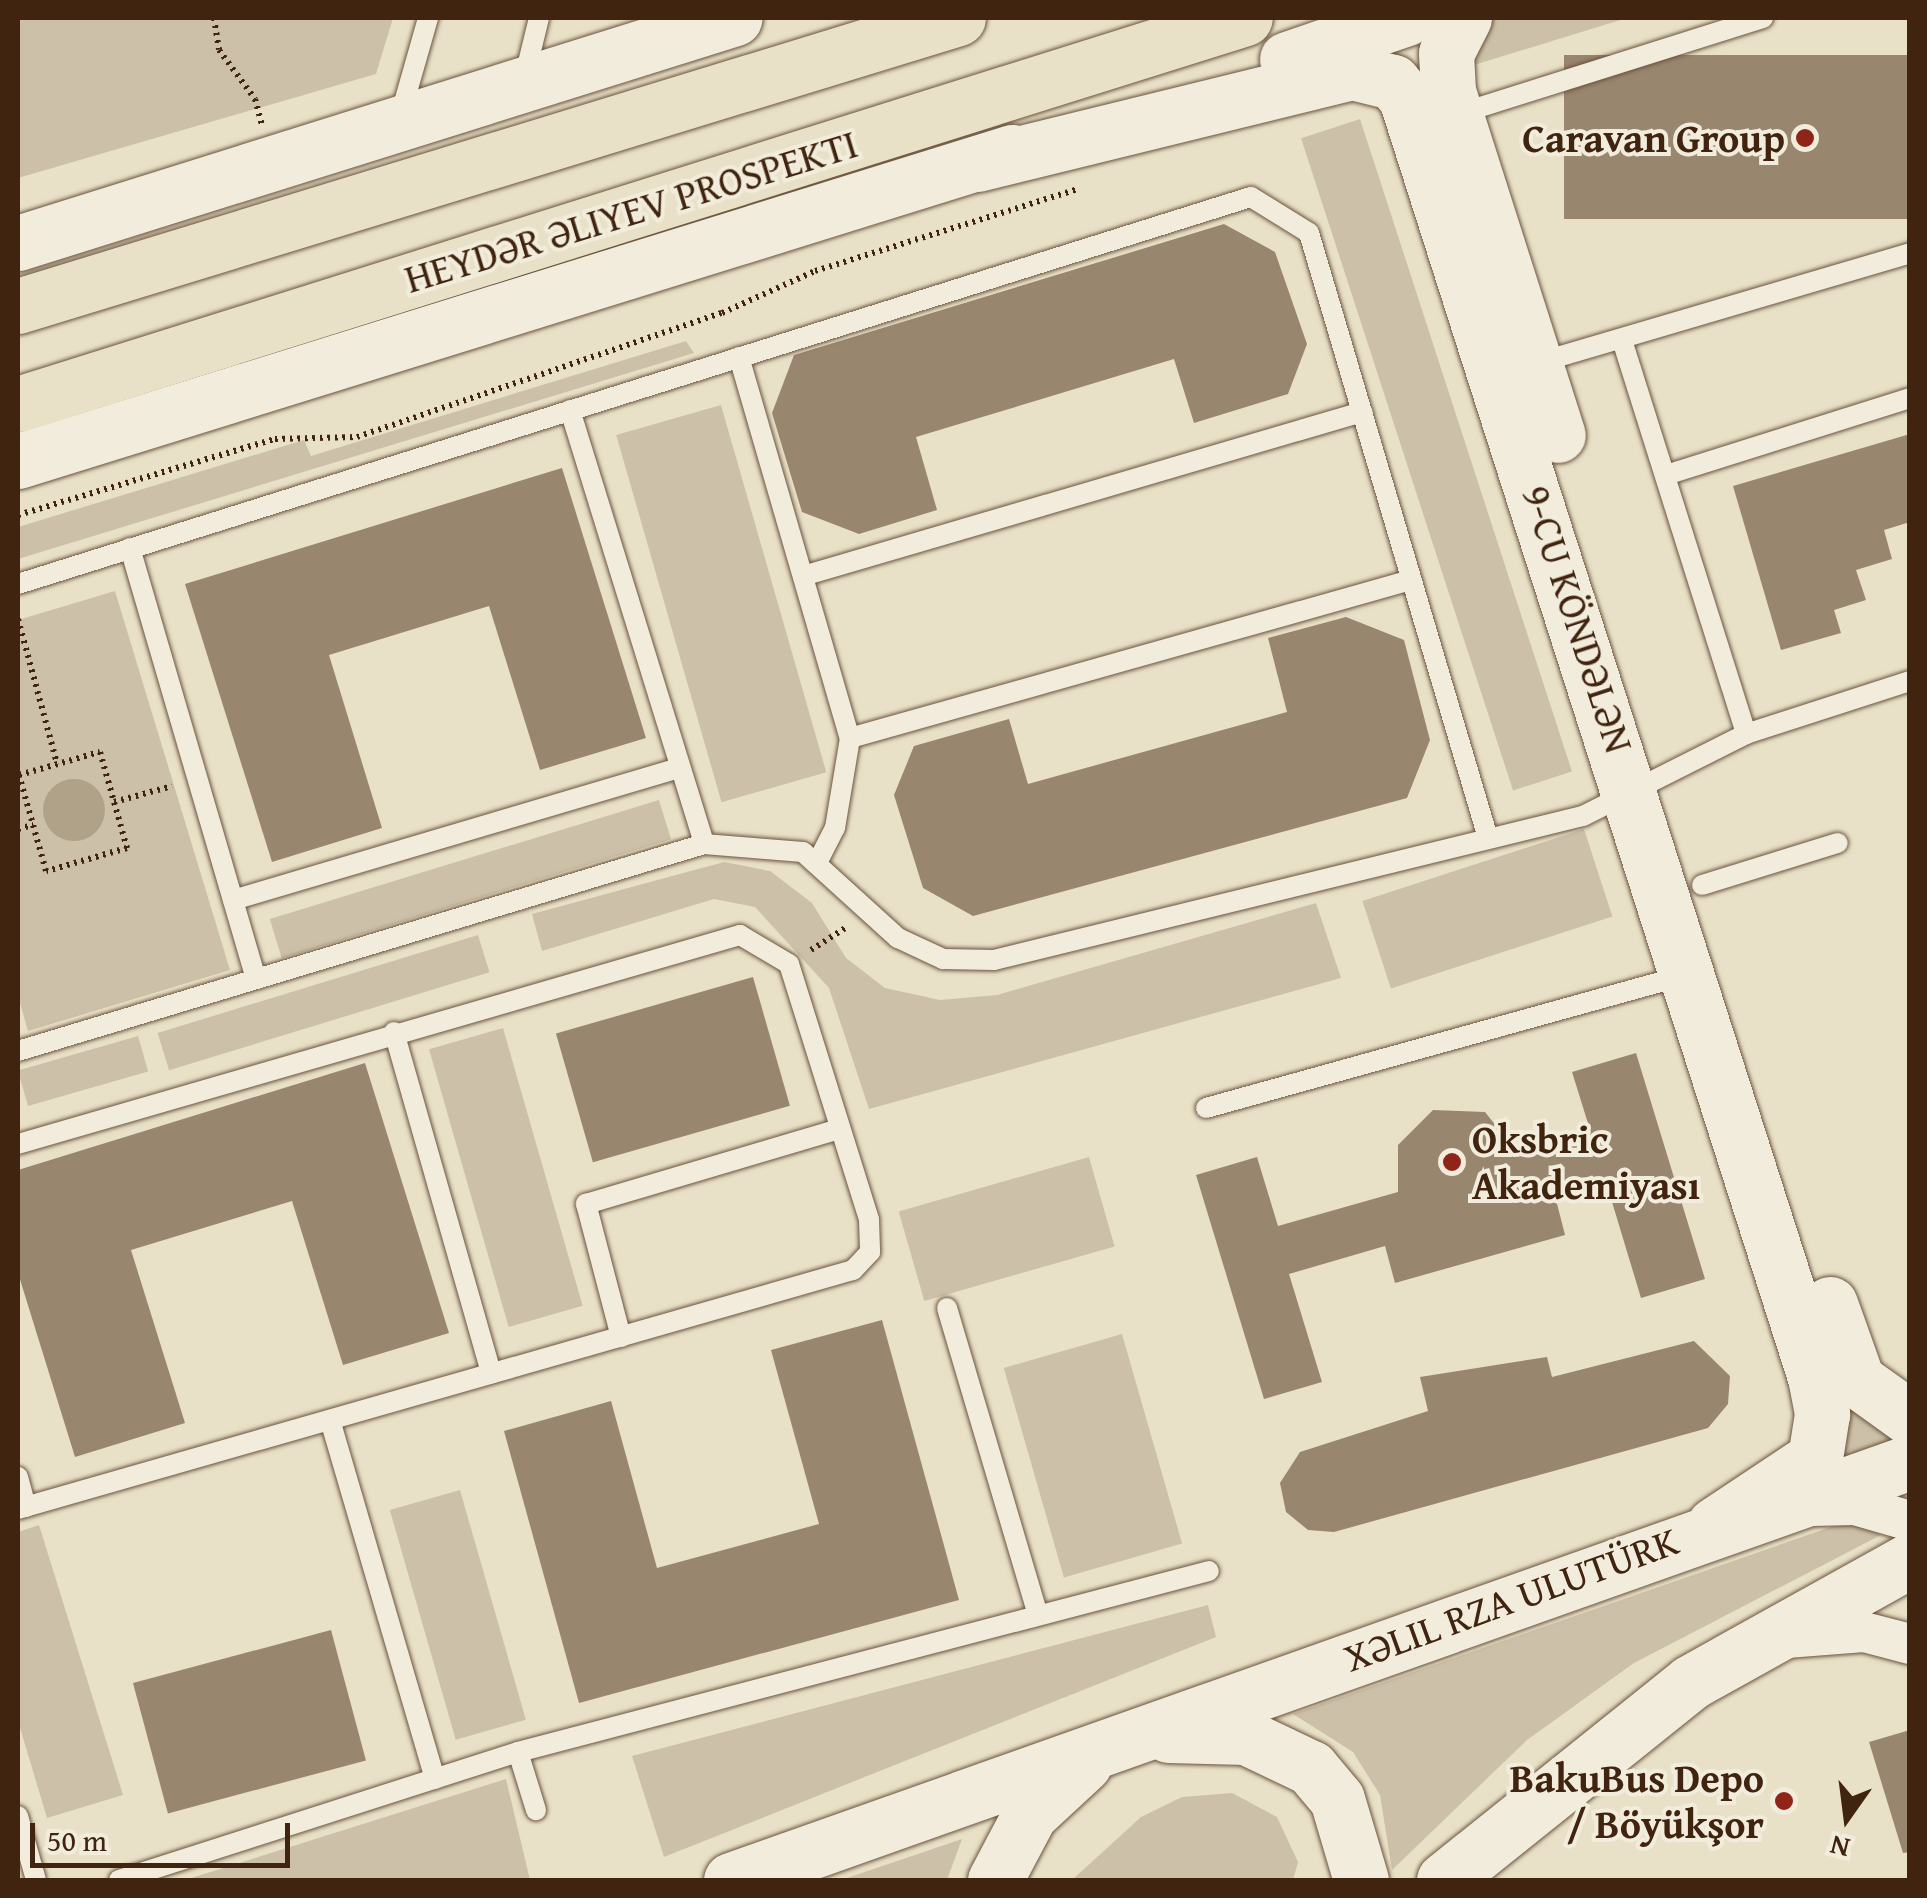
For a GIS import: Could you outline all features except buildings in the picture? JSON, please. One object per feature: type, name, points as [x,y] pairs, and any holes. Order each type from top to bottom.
[{"type":"highway","points":[[18,306],[958,18]]},
{"type":"highway","name":"HEYDƏR ƏLIYEV PROSPEKTI","points":[[18,404],[1245,18]]},
{"type":"main road","points":[[18,243],[735,18]]},
{"type":"main road","points":[[18,461],[976,164],[1407,18]]},
{"type":"main road","name":"9-CU KÖNDƏLƏN","points":[[1464,18],[1446,53],[1437,122],[1649,782],[1702,885],[1848,1361],[1870,1396],[1910,1418]]},
{"type":"main road","name":"9-CU KÖNDƏLƏN","points":[[976,164],[1352,72],[1393,82],[1437,122],[1535,364],[1649,782],[1690,974],[1822,1414],[1822,1440],[1802,1474],[1714,1525]]},
{"type":"main road","name":"XƏLIL RZA ULUTÜRK","points":[[1116,1742],[1714,1525],[1910,1462]]},
{"type":"main road","points":[[1444,1880],[1573,1768],[1739,1649],[1910,1560]]},
{"type":"main road","points":[[731,1880],[1116,1742],[1191,1733],[1278,1748],[1337,1799],[1361,1880]]},
{"type":"main road","points":[[995,1880],[1030,1814],[1116,1742]]},
{"type":"street","points":[[1714,1525],[1832,1505],[1910,1521]]},
{"type":"street","points":[[1739,1649],[1829,1631],[1910,1644]]},
{"type":"lane","points":[[393,128],[414,87],[428,18]]},
{"type":"lane","points":[[522,85],[539,18]]},
{"type":"lane","points":[[1437,122],[1763,18]]},
{"type":"lane","points":[[18,584],[1251,197],[1280,207],[1309,232],[1488,838]]},
{"type":"lane","points":[[1535,364],[1910,253]]},
{"type":"lane","points":[[1622,340],[1746,734]]},
{"type":"lane","points":[[739,358],[850,738],[835,828],[816,863]]},
{"type":"lane","points":[[1666,474],[1910,398]]},
{"type":"lane","points":[[570,410],[704,844]]},
{"type":"lane","points":[[803,576],[1362,412]]},
{"type":"lane","points":[[130,548],[256,978]]},
{"type":"lane","points":[[850,738],[1411,580]]},
{"type":"lane","points":[[18,1050],[704,844],[753,842],[816,863],[872,910],[898,938],[943,959],[994,960],[1583,816],[1746,734],[1910,681]]},
{"type":"lane","points":[[233,900],[680,768]]},
{"type":"lane","points":[[1702,885],[1838,843]]},
{"type":"lane","points":[[18,1144],[696,941],[740,935],[789,964],[869,1220],[870,1252],[853,1270],[22,1508],[18,1477]]},
{"type":"lane","points":[[1206,1108],[1690,974]]},
{"type":"lane","points":[[394,1032],[492,1373]]},
{"type":"lane","points":[[621,1336],[586,1204],[840,1129]]},
{"type":"lane","points":[[947,1308],[1038,1616]]},
{"type":"lane","points":[[330,1420],[434,1779]]},
{"type":"lane","points":[[120,1880],[518,1752],[1210,1571]]},
{"type":"lane","points":[[518,1752],[536,1810]]},
{"type":"lane","points":[[18,1816],[36,1880]]},
{"type":"path","points":[[214,18],[219,50],[255,99],[272,165]]},
{"type":"path","points":[[18,515],[276,440],[357,437],[722,314],[814,271],[1100,182]]},
{"type":"path","points":[[18,619],[57,764]]},
{"type":"path","points":[[100,752],[114,802],[127,848],[46,871],[18,775],[100,752]]},
{"type":"path","points":[[114,802],[198,779]]},
{"type":"path","points":[[18,829],[33,825]]},
{"type":"path","points":[[789,964],[872,910]]},
{"type":"shaded area","points":[[18,18],[393,18],[376,74],[18,178]]},
{"type":"shaded area","points":[[1483,18],[1627,18],[1474,65],[1471,30]]},
{"type":"shaded area","points":[[1360,119],[1572,771],[1513,791],[1301,138]]},
{"type":"shaded area","points":[[686,341],[694,353],[18,559],[18,527],[304,440],[311,456]]},
{"type":"shaded area","points":[[721,405],[826,772],[722,802],[616,435]]},
{"type":"shaded area","points":[[115,591],[230,970],[28,1031],[18,996],[18,620]]},
{"type":"shaded area","points":[[74,779],[96,788],[105,810],[96,832],[74,841],[52,832],[43,810],[52,788]]},
{"type":"shaded area","points":[[659,800],[671,839],[282,958],[270,919]]},
{"type":"shaded area","points":[[1584,829],[1612,916],[1391,988],[1362,901]]},
{"type":"shaded area","points":[[724,862],[770,871],[812,903],[846,958],[885,988],[940,1000],[997,995],[1316,903],[1341,978],[869,1109],[829,988],[755,907],[714,899],[542,951],[532,914]]},
{"type":"shaded area","points":[[478,935],[489,972],[169,1070],[158,1033]]},
{"type":"shaded area","points":[[503,1028],[583,1306],[509,1327],[429,1049]]},
{"type":"shaded area","points":[[138,1036],[148,1072],[28,1106],[18,1070]]},
{"type":"shaded area","points":[[1089,1157],[1115,1246],[924,1301],[899,1212]]},
{"type":"shaded area","points":[[1122,1334],[1182,1544],[1064,1577],[1004,1368]]},
{"type":"shaded area","points":[[1848,1408],[1907,1440],[1832,1467]]},
{"type":"shaded area","points":[[460,1490],[526,1720],[456,1740],[390,1510]]},
{"type":"shaded area","points":[[1848,1521],[1881,1535],[1634,1663],[1527,1740],[1392,1870],[1380,1795],[1353,1752],[1293,1714]]},
{"type":"shaded area","points":[[39,1525],[123,1795],[47,1818],[18,1721],[18,1532]]},
{"type":"shaded area","points":[[1208,1605],[1216,1637],[664,1857],[632,1756]]},
{"type":"shaded area","points":[[506,1779],[530,1880],[185,1880]]},
{"type":"shaded area","points":[[1232,1793],[1277,1817],[1298,1862],[1293,1880],[1072,1880],[1141,1817],[1182,1797]]},
{"type":"shaded area","points":[[962,1839],[947,1880],[841,1880]]},
{"type":"place","name":"Caravan Group","points":[[1805,138]]},
{"type":"place","name":"Oksbric Akademiyası","points":[[1452,1162]]},
{"type":"place","name":"BakuBus Depo / Böyükşor","points":[[1784,1801]]}]
